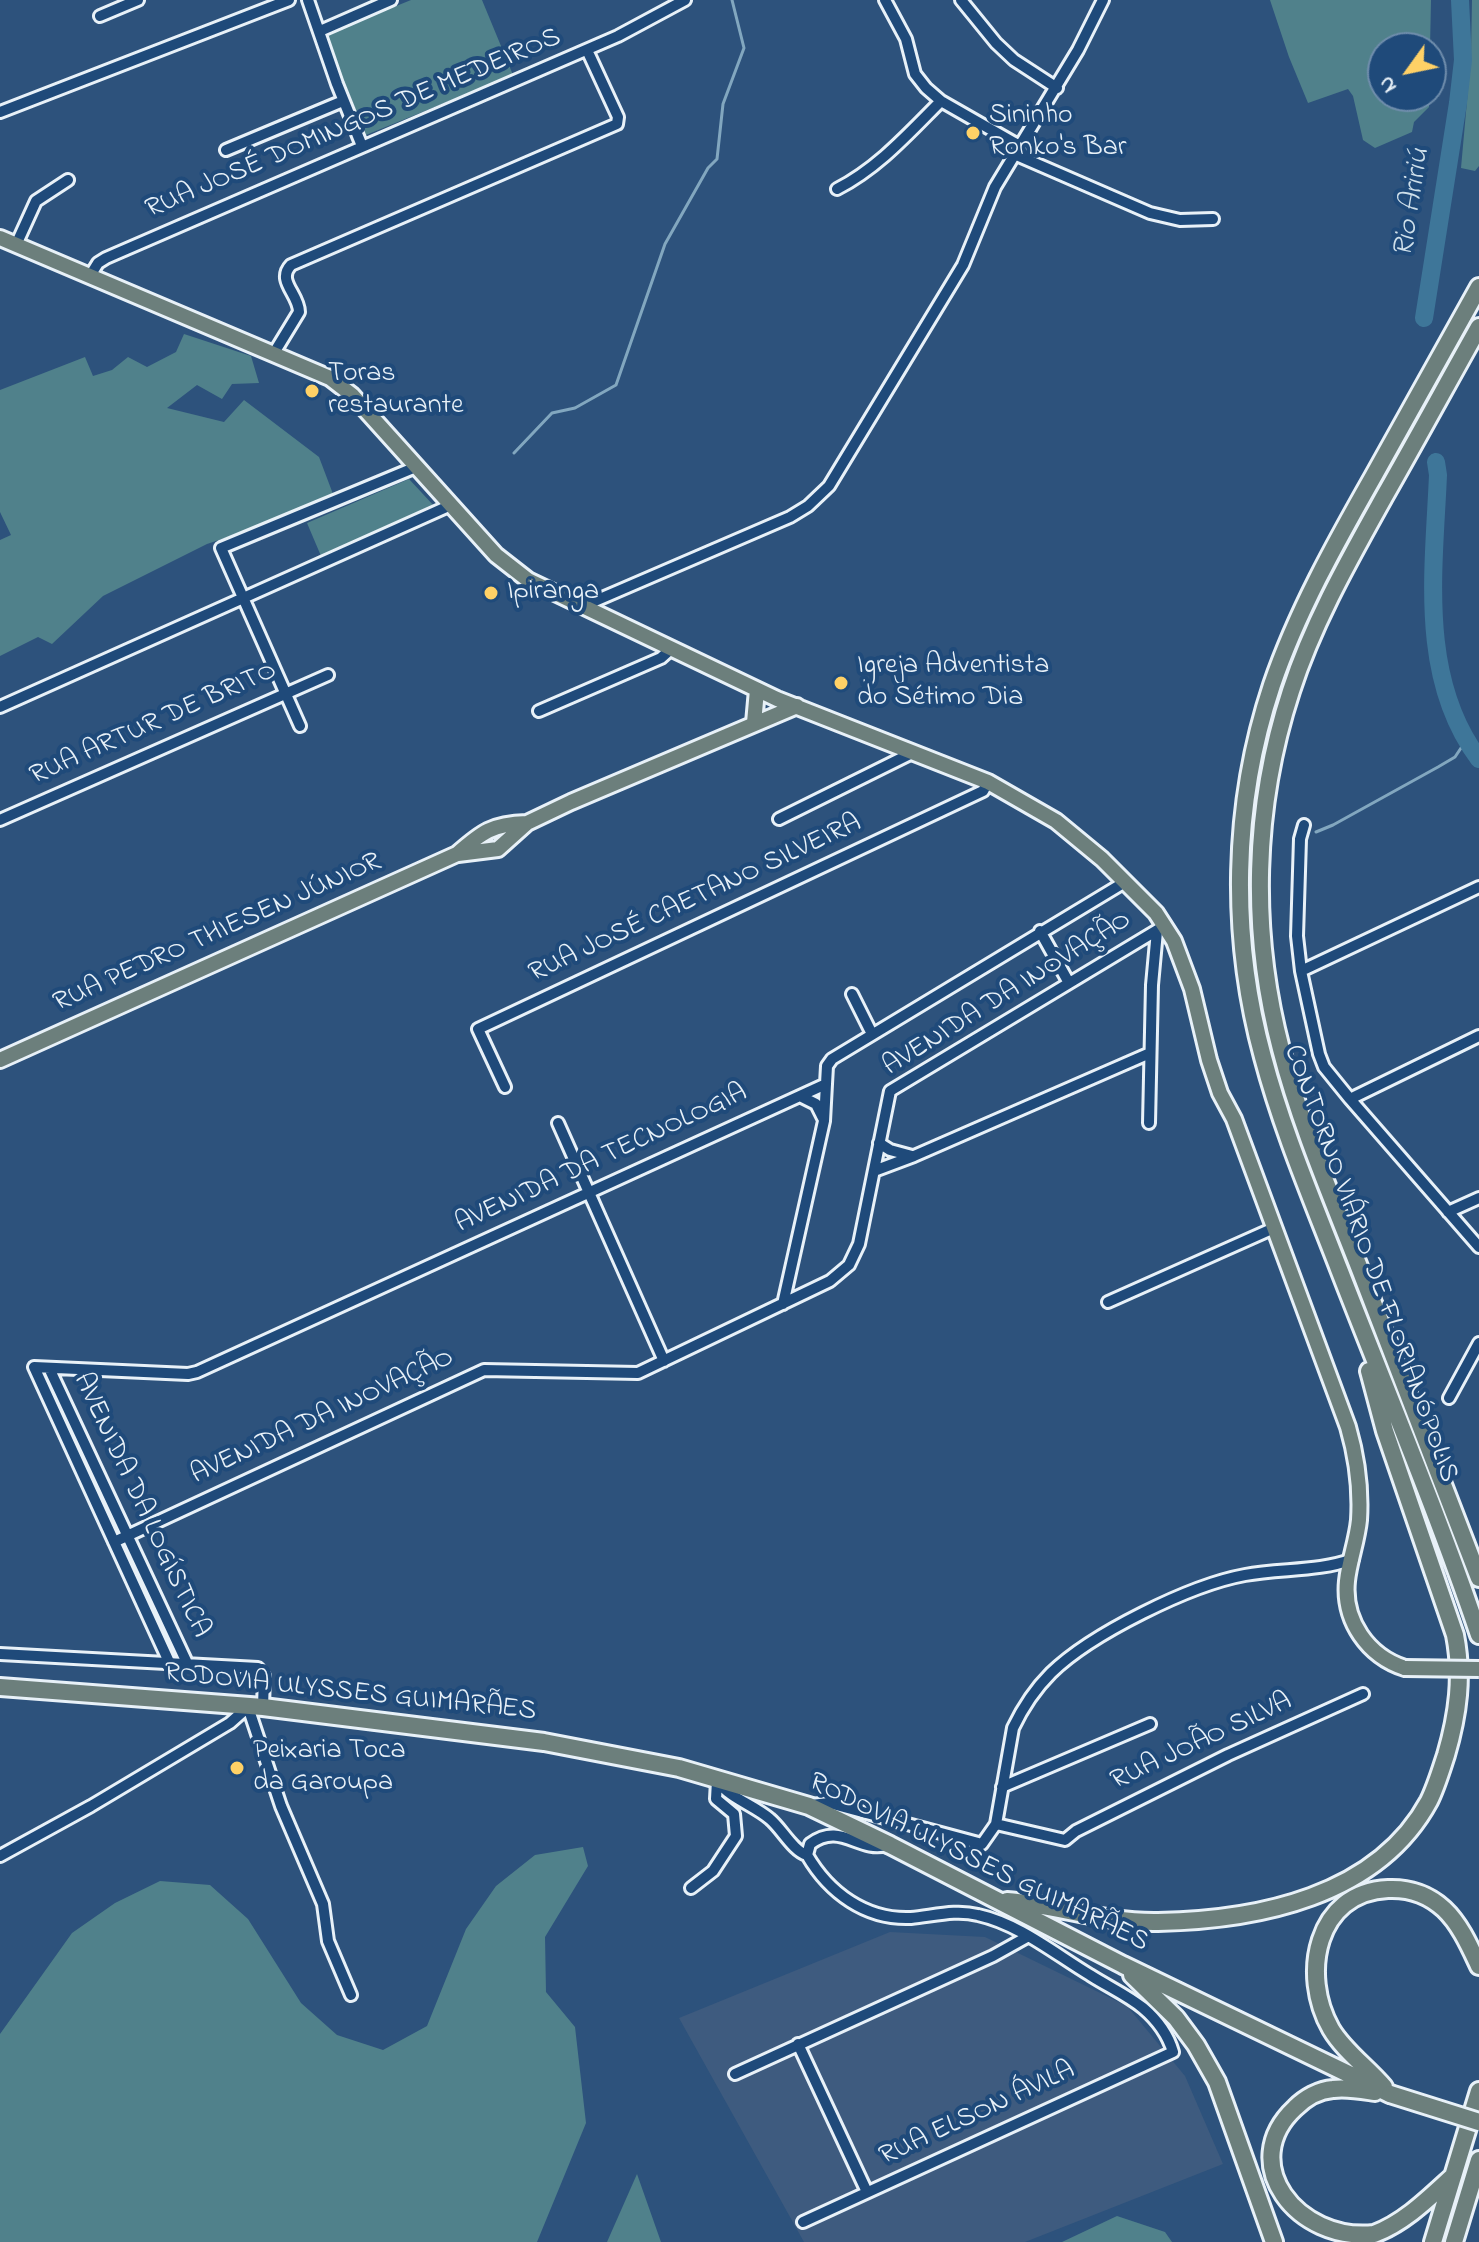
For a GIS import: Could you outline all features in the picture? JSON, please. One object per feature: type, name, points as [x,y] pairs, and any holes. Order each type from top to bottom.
[{"type":"highway","name":"CONTORNO VIÁRIO DE FLORIANÓPOLIS","points":[[1479,287],[1338,539],[1292,633],[1263,715],[1250,771],[1242,827],[1241,926],[1255,1025],[1284,1125],[1479,1635]]},
{"type":"highway","name":"CONTORNO VIÁRIO DE FLORIANÓPOLIS","points":[[1479,327],[1355,548],[1299,668],[1269,774],[1259,884],[1266,980],[1289,1079],[1479,1578]]},
{"type":"highway","points":[[997,1901],[1025,1902],[1080,1915],[1127,1921],[1239,1917],[1295,1902],[1348,1880],[1394,1846],[1429,1801],[1458,1708],[1459,1657],[1455,1635],[1385,1431],[1360,1323]]},
{"type":"highway","points":[[1450,1504],[1479,1561]]},
{"type":"highway","name":"RODOVIA ULYSSES GUIMARÃES","points":[[0,1687],[256,1707],[544,1742],[679,1768],[809,1806],[1123,1965],[1390,2094],[1479,2122]]},
{"type":"highway","points":[[1390,2094],[1331,2030],[1322,2010],[1315,1961],[1319,1940],[1329,1921],[1352,1899],[1372,1891],[1393,1889],[1414,1892],[1433,1901],[1449,1914],[1479,1966]]},
{"type":"highway","points":[[1123,1965],[1176,2018],[1217,2082],[1274,2242]]},
{"type":"highway","points":[[1390,2094],[1334,2088],[1305,2100],[1290,2113],[1275,2140],[1272,2161],[1277,2191],[1288,2210],[1303,2224],[1322,2234],[1342,2238],[1363,2237],[1383,2230],[1420,2206],[1452,2177]]},
{"type":"highway","points":[[1433,2242],[1479,2091]]},
{"type":"highway","points":[[1454,2242],[1479,2160]]},
{"type":"main road","points":[[0,238],[317,371],[352,395],[496,555],[528,580],[757,690],[988,782],[1056,821],[1102,859],[1156,913],[1161,929],[1185,966],[1216,1082],[1234,1119],[1353,1443],[1360,1499],[1347,1589],[1353,1620],[1370,1647],[1405,1668],[1479,1669]]},
{"type":"main road","points":[[754,723],[757,690]]},
{"type":"main road","name":"RUA PEDRO THIESEN JÚNIOR","points":[[0,1060],[457,854],[479,835],[505,824],[527,823],[797,706]]},
{"type":"main road","name":"RUA PEDRO THIESEN JÚNIOR","points":[[457,854],[498,849],[527,823]]},
{"type":"main road","points":[[505,824],[513,838]]},
{"type":"main road","points":[[479,835],[480,847],[485,852]]},
{"type":"street","points":[[100,16],[138,0]]},
{"type":"street","points":[[0,112],[289,0]]},
{"type":"street","points":[[308,0],[362,146]]},
{"type":"street","points":[[320,31],[391,0]]},
{"type":"street","name":"RUA JOSÉ DOMINGOS DE MEDEIROS","points":[[90,276],[98,263],[106,258],[587,50],[685,0]]},
{"type":"street","points":[[885,0],[906,39],[915,74],[941,101],[1016,150],[1150,213],[1180,220],[1213,219]]},
{"type":"street","points":[[961,0],[1014,60],[1057,88]]},
{"type":"street","points":[[587,608],[595,601],[790,517],[829,486],[963,265],[995,187],[1057,88],[1103,0]]},
{"type":"street","points":[[274,353],[299,312],[299,304],[284,278],[291,265],[617,124],[618,117],[587,50]]},
{"type":"street","points":[[226,150],[343,101]]},
{"type":"street","points":[[837,189],[882,160],[941,101]]},
{"type":"street","points":[[16,245],[36,201],[68,180]]},
{"type":"street","points":[[300,726],[221,548],[416,467]]},
{"type":"street","points":[[0,707],[451,505]]},
{"type":"street","points":[[539,711],[661,658],[671,649]]},
{"type":"street","name":"RUA ARTUR DE BRITO","points":[[0,820],[328,675]]},
{"type":"street","points":[[779,819],[912,753]]},
{"type":"street","name":"RUA JOSÉ CAETANO SILVEIRA","points":[[505,1087],[478,1029],[983,791],[988,782]]},
{"type":"street","points":[[1304,825],[1300,839],[1297,936],[1301,971],[1324,1067],[1479,1247]]},
{"type":"street","points":[[783,1304],[822,1116],[821,1086],[828,1062],[1125,882]]},
{"type":"street","points":[[1301,971],[1479,887]]},
{"type":"street","points":[[1149,1123],[1152,985],[1161,929]]},
{"type":"street","name":"AVENIDA DA INOVAÇÃO","points":[[114,1542],[484,1370],[638,1373],[830,1281],[849,1265],[859,1244],[888,1095],[892,1089],[1161,929]]},
{"type":"street","points":[[1040,931],[1069,983]]},
{"type":"street","points":[[852,994],[872,1034]]},
{"type":"street","points":[[1350,1099],[1479,1036]]},
{"type":"street","points":[[874,1171],[1150,1053]]},
{"type":"street","name":"AVENIDA DA TECNOLOGIA","points":[[34,1367],[197,1372],[821,1086]]},
{"type":"street","points":[[800,1096],[816,1104],[822,1116]]},
{"type":"street","points":[[558,1123],[664,1361]]},
{"type":"street","points":[[879,1143],[901,1154],[914,1156]]},
{"type":"street","points":[[1448,1212],[1479,1198]]},
{"type":"street","points":[[1108,1302],[1274,1228]]},
{"type":"street","points":[[1449,1398],[1479,1343]]},
{"type":"street","name":"AVENIDA DA LOGÍSTICA","points":[[34,1367],[170,1664]]},
{"type":"street","name":"AVENIDA DA LOGÍSTICA","points":[[49,1368],[188,1665]]},
{"type":"street","points":[[809,1806],[829,1803],[976,1843],[986,1841],[996,1824],[1013,1728],[1036,1689],[1075,1653],[1153,1609],[1210,1584],[1263,1572],[1325,1567],[1353,1559]]},
{"type":"street","points":[[0,1654],[260,1669],[264,1676],[256,1707],[275,1792],[327,1914],[328,1941],[351,1995]]},
{"type":"street","name":"RUA JOÃO SILVA","points":[[996,1824],[1065,1840],[1076,1831],[1228,1755],[1363,1694]]},
{"type":"street","points":[[0,1856],[91,1806],[256,1707]]},
{"type":"street","points":[[1002,1787],[1150,1724]]},
{"type":"street","points":[[717,1779],[724,1790],[767,1816],[800,1853],[807,1855],[823,1880],[841,1896],[867,1911],[909,1918],[946,1913],[976,1914],[1027,1937]]},
{"type":"street","points":[[691,1888],[713,1871],[736,1836],[734,1814],[716,1799],[717,1779]]},
{"type":"street","points":[[807,1855],[810,1844],[827,1834],[879,1848],[890,1845]]},
{"type":"street","points":[[735,2074],[993,1956],[1027,1937]]},
{"type":"street","name":"RUA ELSON ÁVILA","points":[[803,2222],[1173,2052],[1170,2040],[1142,2007],[1027,1937]]},
{"type":"street","points":[[798,2044],[867,2192]]},
{"type":"shaded area","points":[[890,1932],[985,1937],[1127,2006],[1185,2076],[1223,2164],[1025,2242],[804,2242],[679,2018]]},
{"type":"green space","points":[[411,0],[482,0],[513,75],[366,135],[325,35]]},
{"type":"green space","points":[[1270,0],[1431,0],[1430,32],[1367,32],[1367,112],[1424,112],[1414,122],[1412,132],[1375,148],[1363,140],[1353,96],[1348,89],[1308,103]]},
{"type":"green space","points":[[1472,0],[1479,0],[1479,166],[1475,171],[1461,168],[1471,56]]},
{"type":"green space","points":[[184,334],[251,356],[259,383],[232,384],[222,399],[197,385],[167,408],[224,422],[244,400],[319,457],[333,494],[207,544],[103,596],[52,644],[38,637],[0,656],[0,540],[11,535],[0,512],[0,390],[85,357],[93,376],[112,370],[128,357],[147,367],[176,352]]},
{"type":"green space","points":[[409,479],[435,507],[321,556],[307,523]]},
{"type":"green space","points":[[583,1847],[588,1866],[545,1937],[546,1992],[575,2027],[586,2123],[537,2242],[0,2242],[0,2034],[72,1933],[115,1903],[160,1881],[210,1885],[248,1919],[301,2003],[337,2035],[383,2050],[427,2026],[466,1929],[496,1886],[535,1855]]},
{"type":"green space","points":[[637,2174],[661,2242],[607,2242]]},
{"type":"green space","points":[[1117,2216],[1165,2232],[1172,2242],[1062,2242]]},
{"type":"waterway","points":[[514,453],[552,413],[575,408],[616,385],[665,244],[708,168],[717,159],[723,104],[744,48],[732,0]]},
{"type":"waterway","name":"Rio Aririú","points":[[1424,318],[1463,60],[1460,0]]},
{"type":"waterway","name":"Rio Aririú","points":[[1436,462],[1433,585],[1438,658],[1446,694],[1460,727],[1479,759]]},
{"type":"waterway","points":[[1316,832],[1455,757],[1467,739]]},
{"type":"place","name":"Sininho Ronko's Bar","points":[[973,133]]},
{"type":"place","name":"Toras restaurante","points":[[312,391]]},
{"type":"place","name":"Ipiranga","points":[[491,593]]},
{"type":"place","name":"Igreja Adventista do Sétimo Dia","points":[[841,683]]},
{"type":"place","name":"Peixaria Toca da Garoupa","points":[[237,1768]]}]
